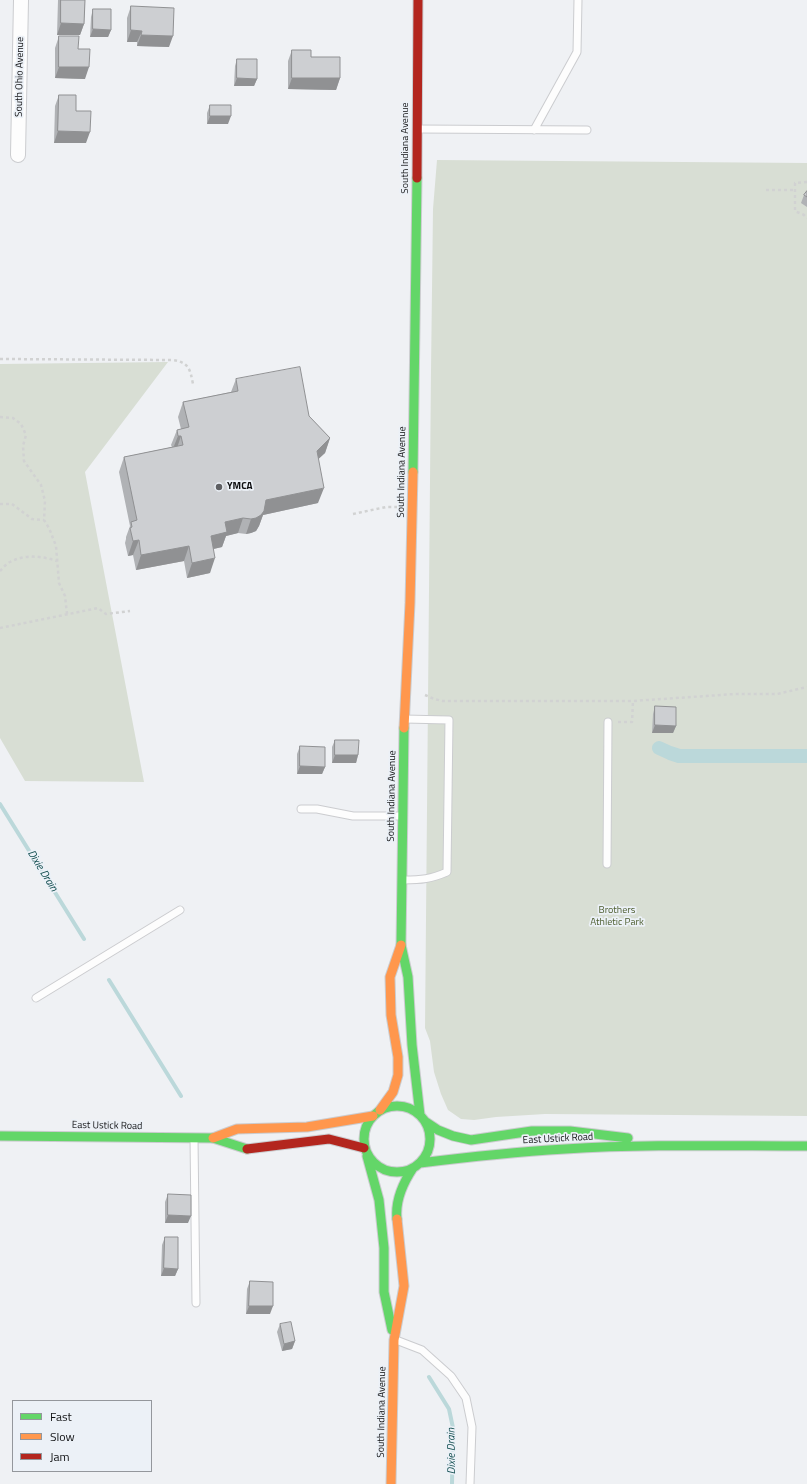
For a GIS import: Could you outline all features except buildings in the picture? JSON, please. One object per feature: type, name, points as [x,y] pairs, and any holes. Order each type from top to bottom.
[{"type":"main road","name":"South Indiana Avenue","points":[[418,0],[412,508],[410,603],[404,719],[401,945],[408,977],[412,1045],[423,1119]]},
{"type":"main road","name":"South Indiana Avenue","points":[[376,1113],[393,1092],[398,1075],[398,1057],[391,1015],[390,977],[401,945]]},
{"type":"main road","points":[[401,1106],[413,1110],[423,1119],[429,1130],[429,1148],[426,1156],[417,1165],[401,1172],[388,1172],[373,1163],[366,1152],[363,1139],[364,1131],[368,1122],[376,1113],[388,1107],[401,1106]]},
{"type":"main road","name":"East Ustick Road","points":[[213,1138],[237,1129],[307,1127],[376,1113]]},
{"type":"main road","name":"East Ustick Road","points":[[423,1119],[443,1132],[471,1140],[532,1130],[570,1131],[698,1146]]},
{"type":"main road","name":"East Ustick Road","points":[[0,1136],[213,1138],[248,1149],[329,1140],[366,1152]]},
{"type":"main road","name":"East Ustick Road","points":[[417,1165],[510,1153],[566,1149],[698,1146],[807,1146]]},
{"type":"main road","name":"South Indiana Avenue","points":[[366,1152],[379,1200],[384,1248],[384,1292],[394,1340]]},
{"type":"main road","name":"South Indiana Avenue","points":[[391,1484],[394,1340],[404,1286],[396,1209],[405,1180],[417,1165]]},
{"type":"street","name":"South Ohio Avenue","points":[[18,155],[21,0]]},
{"type":"lane","points":[[534,130],[577,52],[578,0]]},
{"type":"lane","points":[[417,129],[587,130]]},
{"type":"lane","points":[[401,880],[423,880],[434,878],[447,872],[449,720],[404,719]]},
{"type":"lane","points":[[607,864],[608,722]]},
{"type":"lane","points":[[302,809],[317,809],[353,816],[402,816]]},
{"type":"lane","points":[[36,998],[180,910]]},
{"type":"lane","points":[[194,1138],[196,1303]]},
{"type":"lane","points":[[394,1340],[422,1350],[451,1376],[466,1398],[472,1428],[470,1484]]},
{"type":"path","points":[[807,182],[795,183],[795,211],[807,218]]},
{"type":"path","points":[[766,190],[795,190]]},
{"type":"path","points":[[0,358],[180,361],[186,364],[190,370],[193,384]]},
{"type":"path","points":[[0,417],[13,418],[21,424],[26,435],[24,461],[41,485],[45,501],[44,520],[56,546],[59,583],[65,596],[67,614]]},
{"type":"path","points":[[0,504],[12,504],[32,520],[44,520]]},
{"type":"path","points":[[353,514],[386,507],[412,508]]},
{"type":"path","points":[[0,571],[10,563],[25,558],[44,557],[57,561]]},
{"type":"path","points":[[0,627],[98,608],[106,614],[130,610]]},
{"type":"path","points":[[425,695],[434,699],[443,700],[633,702],[735,694],[777,694],[807,687]]},
{"type":"path","points":[[608,722],[632,722],[633,702]]},
{"type":"green space","name":"Brothers Athletic Park","points":[[437,160],[807,163],[807,1116],[545,1114],[474,1120],[461,1119],[448,1110],[441,1094],[434,1072],[430,1041],[425,1028],[433,209]]},
{"type":"green space","points":[[168,362],[85,472],[144,782],[25,781],[0,738],[0,364]]},
{"type":"waterway","points":[[659,748],[679,756],[807,756]]},
{"type":"waterway","name":"Dixie Drain","points":[[0,804],[84,939]]},
{"type":"waterway","name":"Dixie Drain","points":[[109,980],[181,1096]]},
{"type":"waterway","name":"Dixie Drain","points":[[429,1377],[449,1409],[453,1428],[452,1484]]},
{"type":"traffic: fast","points":[[413,472],[417,178]]},
{"type":"traffic: fast","points":[[404,728],[401,945],[408,977],[412,1045],[420,1115]]},
{"type":"traffic: fast","points":[[390,1106],[404,1106],[416,1111],[425,1120],[430,1132],[430,1139],[428,1152],[421,1163],[404,1172],[390,1172],[378,1167],[369,1158],[364,1146],[364,1132],[369,1120],[378,1111],[390,1106]]},
{"type":"traffic: fast","points":[[426,1122],[438,1130],[453,1136],[471,1140],[532,1131],[570,1131],[628,1138]]},
{"type":"traffic: fast","points":[[0,1136],[213,1138],[247,1149]]},
{"type":"traffic: fast","points":[[420,1163],[510,1153],[595,1147],[807,1146]]},
{"type":"traffic: fast","points":[[367,1156],[379,1200],[384,1248],[384,1292],[392,1330]]},
{"type":"traffic: fast","points":[[397,1219],[397,1206],[400,1192],[413,1168]]},
{"type":"traffic: slow","points":[[404,728],[410,603],[413,472]]},
{"type":"traffic: slow","points":[[380,1110],[393,1092],[398,1075],[398,1057],[391,1015],[390,977],[401,945]]},
{"type":"traffic: slow","points":[[213,1138],[237,1129],[307,1127],[373,1116]]},
{"type":"traffic: slow","points":[[391,1484],[394,1340],[404,1286],[397,1219]]},
{"type":"traffic: jam","points":[[417,178],[418,0]]},
{"type":"traffic: jam","points":[[247,1149],[329,1139],[364,1148]]},
{"type":"place","name":"YMCA","points":[[219,487]]}]
